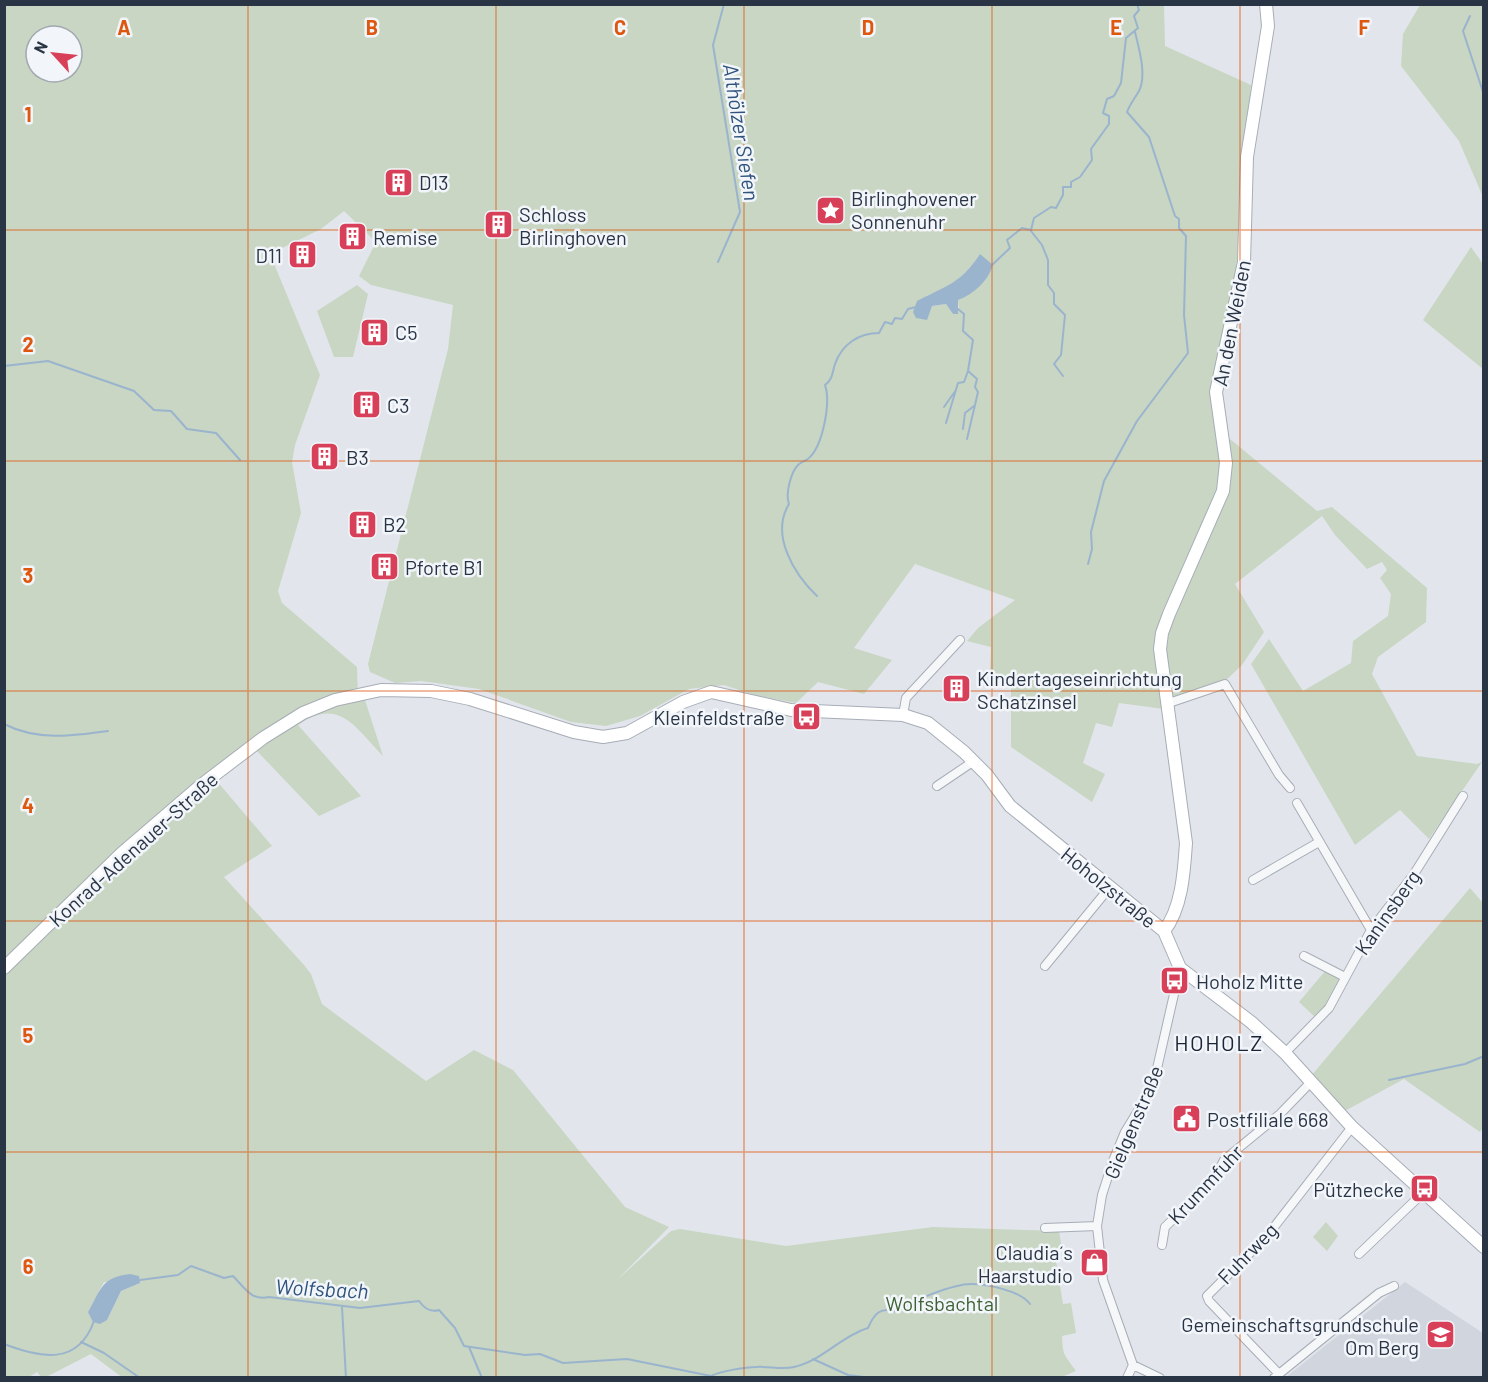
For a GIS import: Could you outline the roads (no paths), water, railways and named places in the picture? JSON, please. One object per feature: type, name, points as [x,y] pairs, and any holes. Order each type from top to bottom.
[{"type":"street","name":"An den Weiden","points":[[1164,931],[1173,920],[1184,872],[1186,843],[1160,650],[1162,633],[1223,491],[1226,477],[1216,392],[1244,262],[1247,158],[1268,26],[1266,4]]},
{"type":"street","points":[[903,715],[906,698],[960,640]]},
{"type":"street","points":[[1166,703],[1225,684],[1279,775],[1290,788]]},
{"type":"street","name":"Konrad-Adenauer-Straße","points":[[4,968],[122,853],[200,786],[263,738],[303,713],[335,700],[365,692],[410,689],[454,695],[586,735],[603,737],[627,733],[705,693],[720,692],[734,697]]},
{"type":"street","name":"Hoholzstraße","points":[[734,697],[771,708],[903,715],[928,723],[974,760],[1010,806],[1164,931],[1180,968],[1251,1022],[1285,1053],[1352,1127],[1484,1247]]},
{"type":"street","points":[[937,786],[974,760]]},
{"type":"street","name":"Kaninsberg","points":[[1285,1053],[1329,1008],[1371,930],[1414,874],[1463,796]]},
{"type":"street","points":[[1297,803],[1371,930]]},
{"type":"street","points":[[1253,880],[1319,842]]},
{"type":"street","points":[[1045,966],[1110,887]]},
{"type":"street","points":[[1304,956],[1346,977]]},
{"type":"street","name":"Gielgenstraße","points":[[1133,1365],[1103,1280],[1097,1226],[1102,1195],[1113,1161],[1125,1132],[1153,1086],[1180,968]]},
{"type":"street","name":"Krummfuhr","points":[[1162,1245],[1165,1227],[1215,1179],[1224,1160],[1280,1114],[1312,1081]]},
{"type":"street","name":"Fuhrweg","points":[[1277,1376],[1207,1296],[1267,1236],[1352,1127]]},
{"type":"street","points":[[1359,1254],[1424,1192]]},
{"type":"street","points":[[1045,1228],[1097,1226]]},
{"type":"street","points":[[1277,1376],[1379,1293],[1394,1286]]},
{"type":"street","points":[[1127,1377],[1133,1365],[1160,1377]]},
{"type":"water","points":[[980,254],[993,265],[980,286],[958,300],[958,314],[953,314],[946,304],[932,306],[927,320],[916,318],[913,312],[917,301],[959,278]]},
{"type":"water","points":[[130,1274],[139,1276],[140,1283],[121,1291],[107,1320],[100,1324],[93,1322],[88,1312],[103,1285],[113,1278]]},
{"type":"waterway","name":"Althölzer Siefen","points":[[718,262],[740,212],[713,45],[724,4]]},
{"type":"waterway","points":[[992,265],[1010,248],[1007,240],[1022,228],[1031,230],[1034,218],[1051,207],[1056,208],[1063,195],[1063,187],[1071,187],[1071,182],[1080,177],[1092,160],[1091,149],[1109,124],[1109,116],[1103,113],[1107,99],[1114,96],[1121,83],[1126,38],[1138,28],[1134,16],[1139,10],[1137,4]]},
{"type":"waterway","points":[[1470,16],[1463,31],[1484,95]]},
{"type":"waterway","points":[[1088,564],[1092,549],[1091,532],[1104,481],[1137,421],[1188,353],[1184,315],[1186,236],[1179,228],[1179,219],[1175,216],[1149,137],[1127,112],[1139,91],[1142,77],[1142,62],[1135,32]]},
{"type":"waterway","points":[[1031,231],[1042,245],[1048,260],[1048,285],[1054,293],[1054,304],[1065,315],[1061,355],[1054,364],[1063,376]]},
{"type":"waterway","points":[[817,596],[800,577],[783,541],[782,528],[789,504],[788,489],[791,478],[795,468],[809,458],[819,443],[825,422],[827,402],[825,385],[831,378],[842,351],[852,341],[865,335],[879,333],[885,322],[892,324],[895,318],[902,319],[908,309],[916,307]]},
{"type":"waterway","points":[[958,309],[964,314],[963,331],[973,340],[968,371],[977,379],[975,387],[978,392],[967,439]]},
{"type":"waterway","points":[[4,366],[48,361],[134,391],[154,410],[171,411],[187,429],[216,433],[240,460]]},
{"type":"waterway","points":[[946,423],[958,383],[964,382],[968,371]]},
{"type":"waterway","points":[[944,407],[956,390]]},
{"type":"waterway","points":[[963,429],[965,413],[974,406]]},
{"type":"waterway","points":[[4,724],[29,733],[55,736],[108,731]]},
{"type":"waterway","points":[[1389,1080],[1465,1064],[1484,1056]]},
{"type":"waterway","name":"Wolfsbach","points":[[140,1280],[178,1275],[191,1266],[224,1278],[233,1276],[253,1295],[263,1298],[360,1308],[419,1301],[428,1309],[439,1310],[455,1328],[464,1346],[525,1355],[540,1354],[563,1363],[627,1359],[711,1376],[746,1368],[785,1368],[804,1364],[868,1328],[878,1313],[886,1310],[897,1312],[921,1298],[954,1287],[971,1284],[986,1285],[1019,1295],[1030,1304]]},
{"type":"waterway","points":[[342,1307],[346,1378]]},
{"type":"waterway","name":"Wolfsbach","points":[[4,1344],[31,1353],[57,1355],[78,1346],[94,1321]]},
{"type":"waterway","points":[[81,1342],[104,1353],[140,1378]]},
{"type":"waterway","points":[[469,1347],[482,1378]]},
{"type":"waterway","points":[[813,1359],[848,1375],[872,1378]]},
{"type":"place","name":"D13","points":[[398,182]]},
{"type":"place","name":"Birlinghovener Sonnenuhr","points":[[830,210]]},
{"type":"place","name":"Schloss Birlinghoven","points":[[498,225]]},
{"type":"place","name":"Remise","points":[[352,237]]},
{"type":"place","name":"D11","points":[[303,255]]},
{"type":"place","name":"C5","points":[[374,332]]},
{"type":"place","name":"C3","points":[[366,405]]},
{"type":"place","name":"B3","points":[[325,457]]},
{"type":"place","name":"B2","points":[[362,524]]},
{"type":"place","name":"Pforte B1","points":[[384,567]]},
{"type":"place","name":"Kindertageseinrichtung Schatzinsel","points":[[956,689]]},
{"type":"place","name":"Kleinfeldstraße","points":[[806,717]]},
{"type":"place","name":"Hoholz Mitte","points":[[1175,981]]},
{"type":"place","name":"Postfiliale 668","points":[[1186,1119]]},
{"type":"place","name":"Pützhecke","points":[[1425,1189]]},
{"type":"place","name":"Claudia´s Haarstudio","points":[[1094,1263]]},
{"type":"place","name":"Gemeinschaftsgrundschule Om Berg","points":[[1440,1335]]},
{"type":"district","name":"HOHOLZ","points":[[1219,1042]]},
{"type":"park label","name":"Wolfsbachtal","points":[[942,1303]]}]
